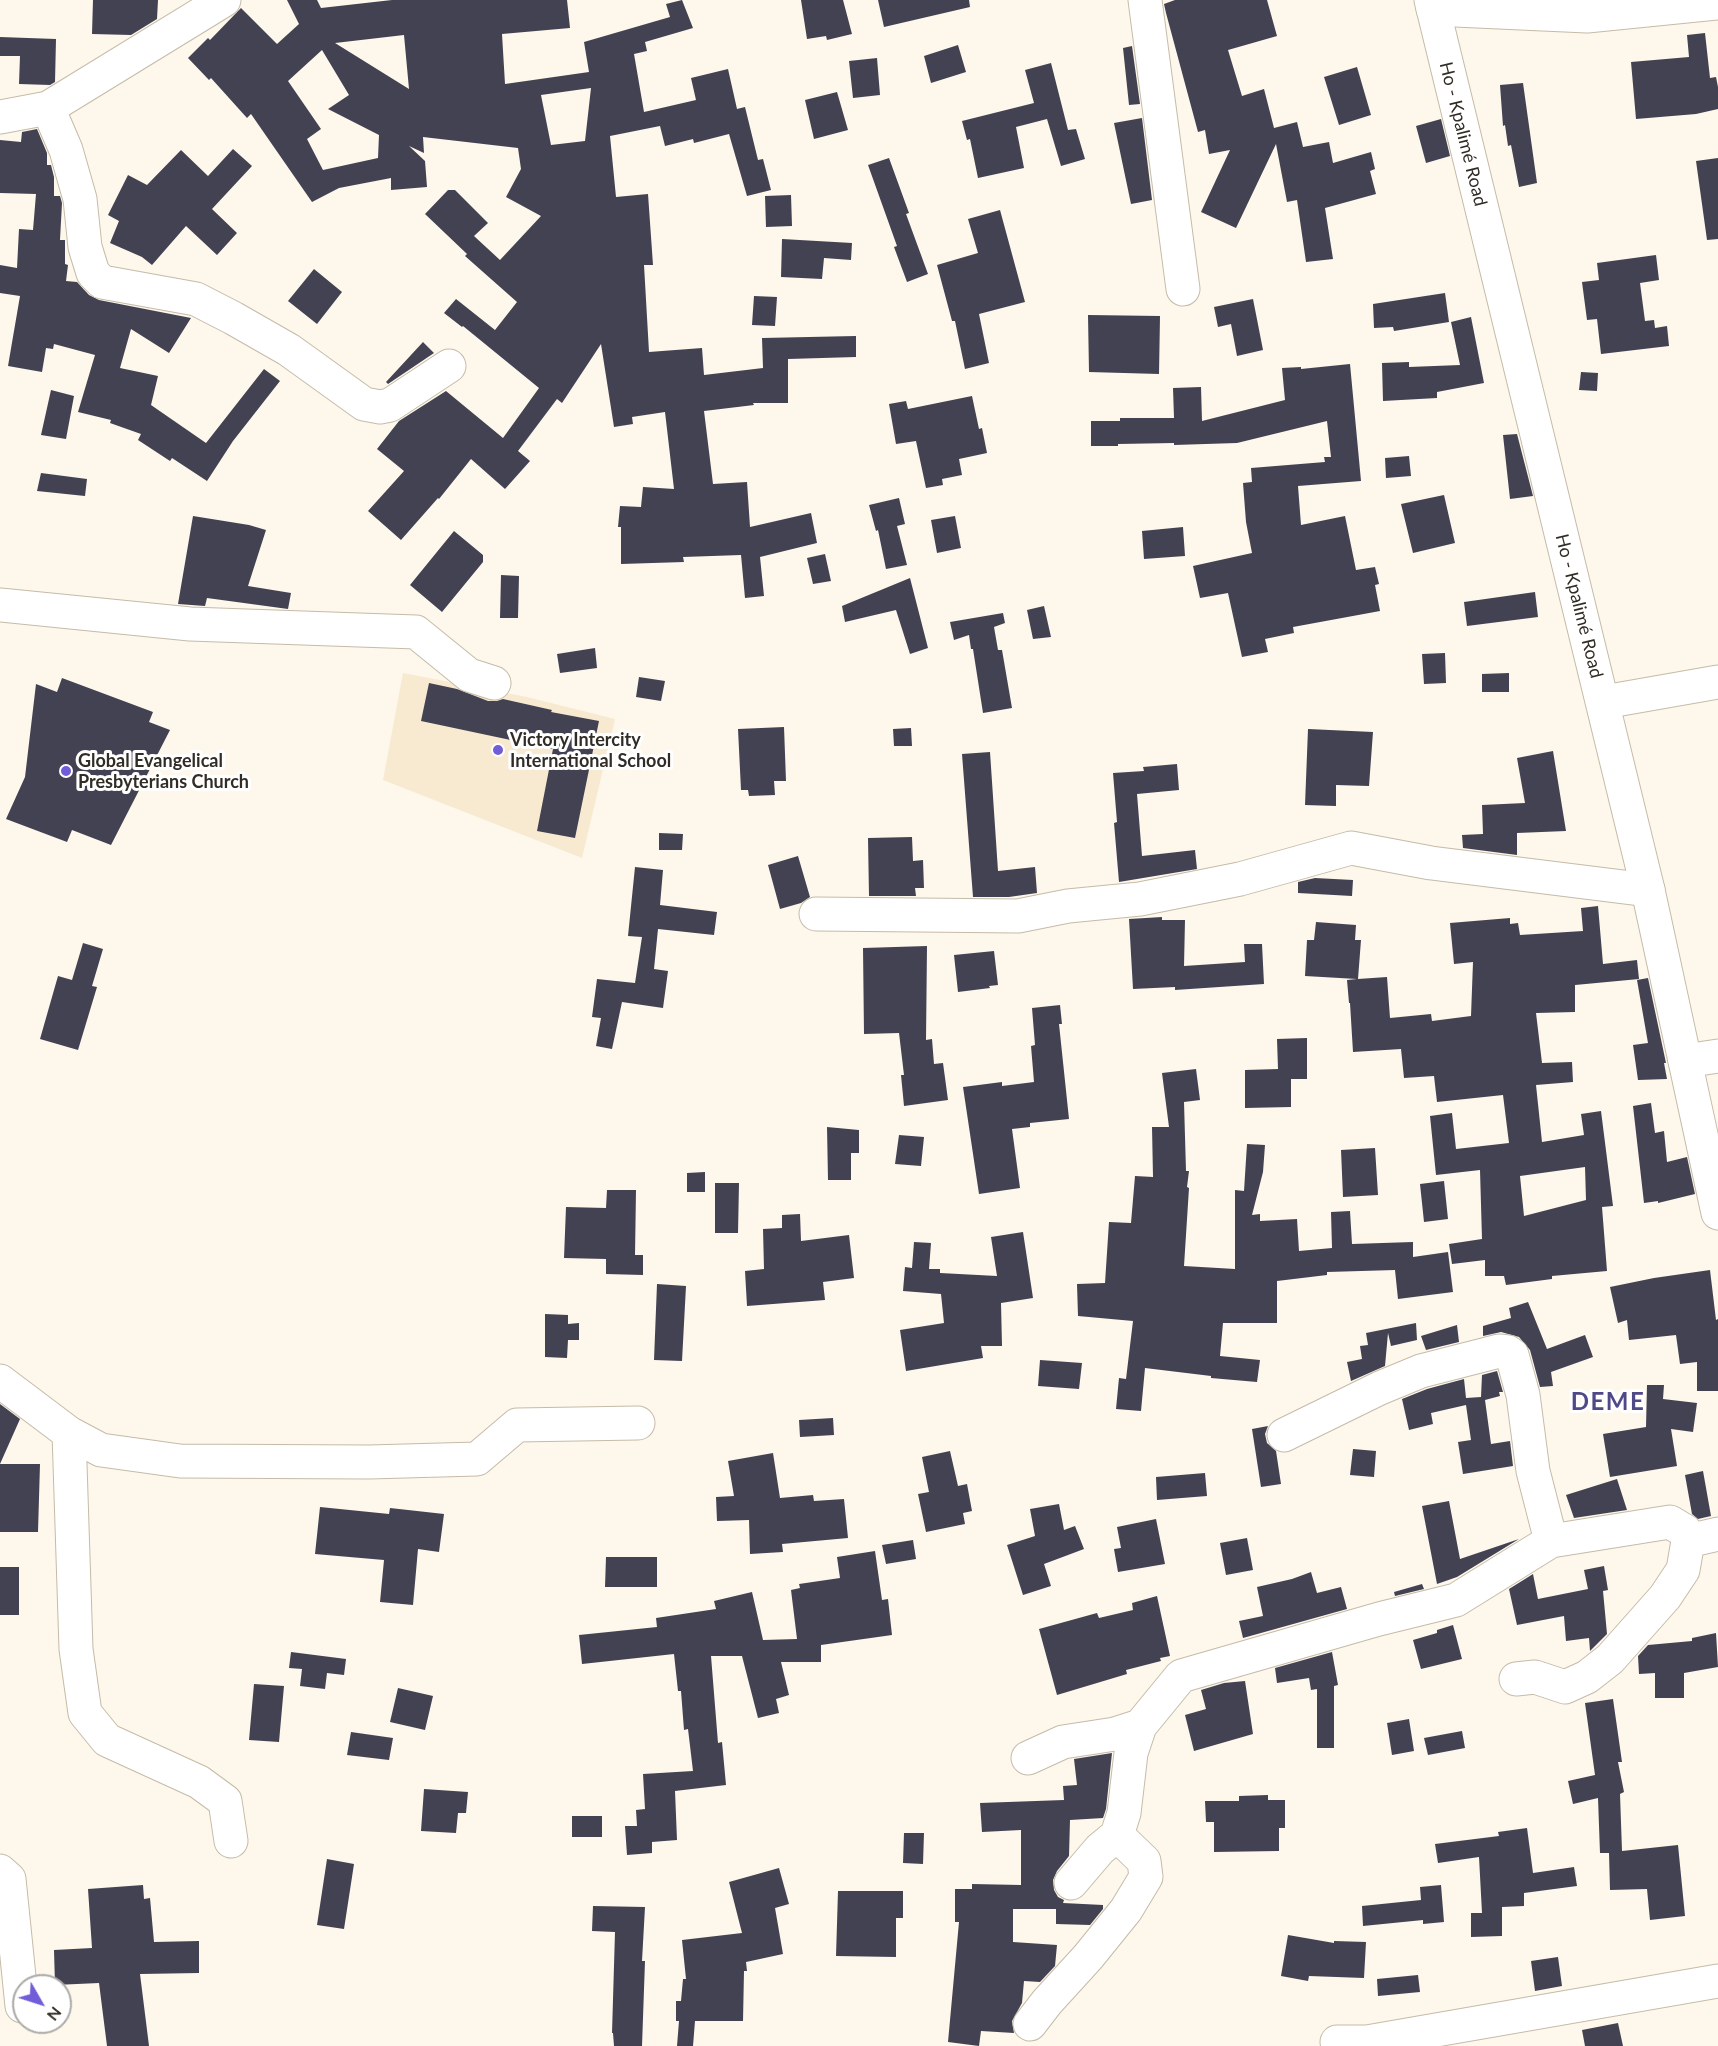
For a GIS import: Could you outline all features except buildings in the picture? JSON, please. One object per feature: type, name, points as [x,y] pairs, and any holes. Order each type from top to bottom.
[{"type":"street","points":[[0,117],[48,108],[224,0]]},
{"type":"street","points":[[1145,0],[1183,289]]},
{"type":"street","points":[[1432,5],[1587,16],[1718,3]]},
{"type":"street","name":"Ho - Kpalimé Road","points":[[1432,5],[1564,549],[1604,702],[1648,890],[1718,1214]]},
{"type":"street","points":[[48,108],[66,150],[80,199],[85,247],[93,273],[102,282],[196,299],[290,350],[364,404],[380,407],[390,405],[449,366]]},
{"type":"street","points":[[0,605],[190,624],[416,632],[469,675],[494,683]]},
{"type":"street","points":[[1604,702],[1718,682]]},
{"type":"street","points":[[816,914],[1018,916],[1068,906],[1140,899],[1218,883],[1351,848],[1431,863],[1648,890]]},
{"type":"street","points":[[1685,1061],[1718,1056]]},
{"type":"street","points":[[1284,1435],[1380,1388],[1421,1371],[1499,1351],[1508,1352],[1512,1355],[1523,1395],[1533,1471],[1551,1541]]},
{"type":"street","points":[[0,1381],[69,1433],[101,1450],[180,1461],[369,1462],[477,1459],[517,1425],[638,1423]]},
{"type":"street","points":[[69,1433],[76,1649],[85,1713],[107,1740],[199,1782],[225,1801],[231,1841]]},
{"type":"street","points":[[1071,1883],[1100,1849],[1117,1835],[1124,1813],[1131,1753],[1140,1726],[1181,1676],[1379,1619],[1456,1600],[1551,1541],[1670,1522],[1703,1538],[1665,1597],[1610,1659],[1587,1677],[1565,1687],[1535,1677],[1516,1679]]},
{"type":"street","points":[[1028,1758],[1063,1742],[1115,1734],[1140,1726]]},
{"type":"street","points":[[1030,2024],[1126,1910],[1146,1876],[1144,1861],[1117,1835]]},
{"type":"street","points":[[0,1871],[9,1879],[19,1974]]},
{"type":"street","points":[[1337,2042],[1367,2042],[1718,1981]]},
{"type":"shaded area","name":"Victory Intercity International School","points":[[403,673],[527,697],[615,719],[582,858],[383,780]]},
{"type":"place","name":"Victory Intercity International School","points":[[498,750]]},
{"type":"place","name":"Global Evangelical Presbyterians Church","points":[[66,771]]},
{"type":"district","name":"DEME","points":[[1608,1402]]}]
